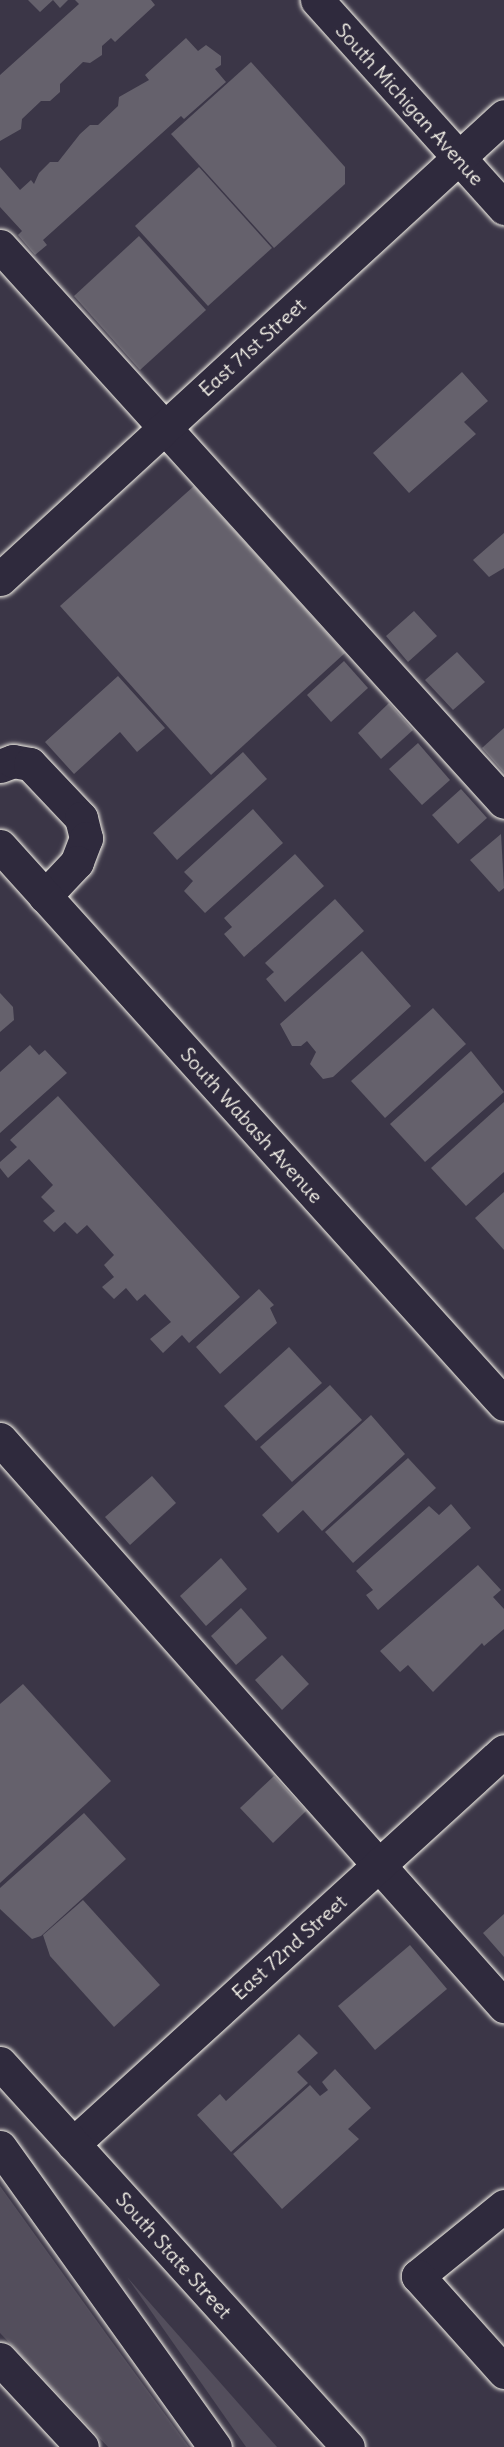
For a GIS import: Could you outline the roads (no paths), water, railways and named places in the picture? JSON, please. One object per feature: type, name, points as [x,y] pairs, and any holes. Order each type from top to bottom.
[{"type":"main road","name":"South Michigan Avenue","points":[[317,0],[504,208]]},
{"type":"main road","name":"East 71st Street","points":[[0,579],[504,116]]},
{"type":"main road","points":[[0,246],[504,802]]},
{"type":"main road","points":[[0,766],[13,761],[30,764],[81,818],[86,838],[77,862],[45,896]]},
{"type":"main road","name":"South Wabash Avenue","points":[[0,846],[504,1404]]},
{"type":"main road","points":[[0,1438],[504,2006]]},
{"type":"main road","name":"East 72nd Street","points":[[73,2144],[504,1751]]},
{"type":"main road","name":"South State Street","points":[[0,2063],[348,2447]]},
{"type":"main road","points":[[0,2147],[215,2447]]},
{"type":"main road","points":[[504,2206],[418,2276],[504,2372]]},
{"type":"main road","points":[[0,2359],[82,2447]]}]
